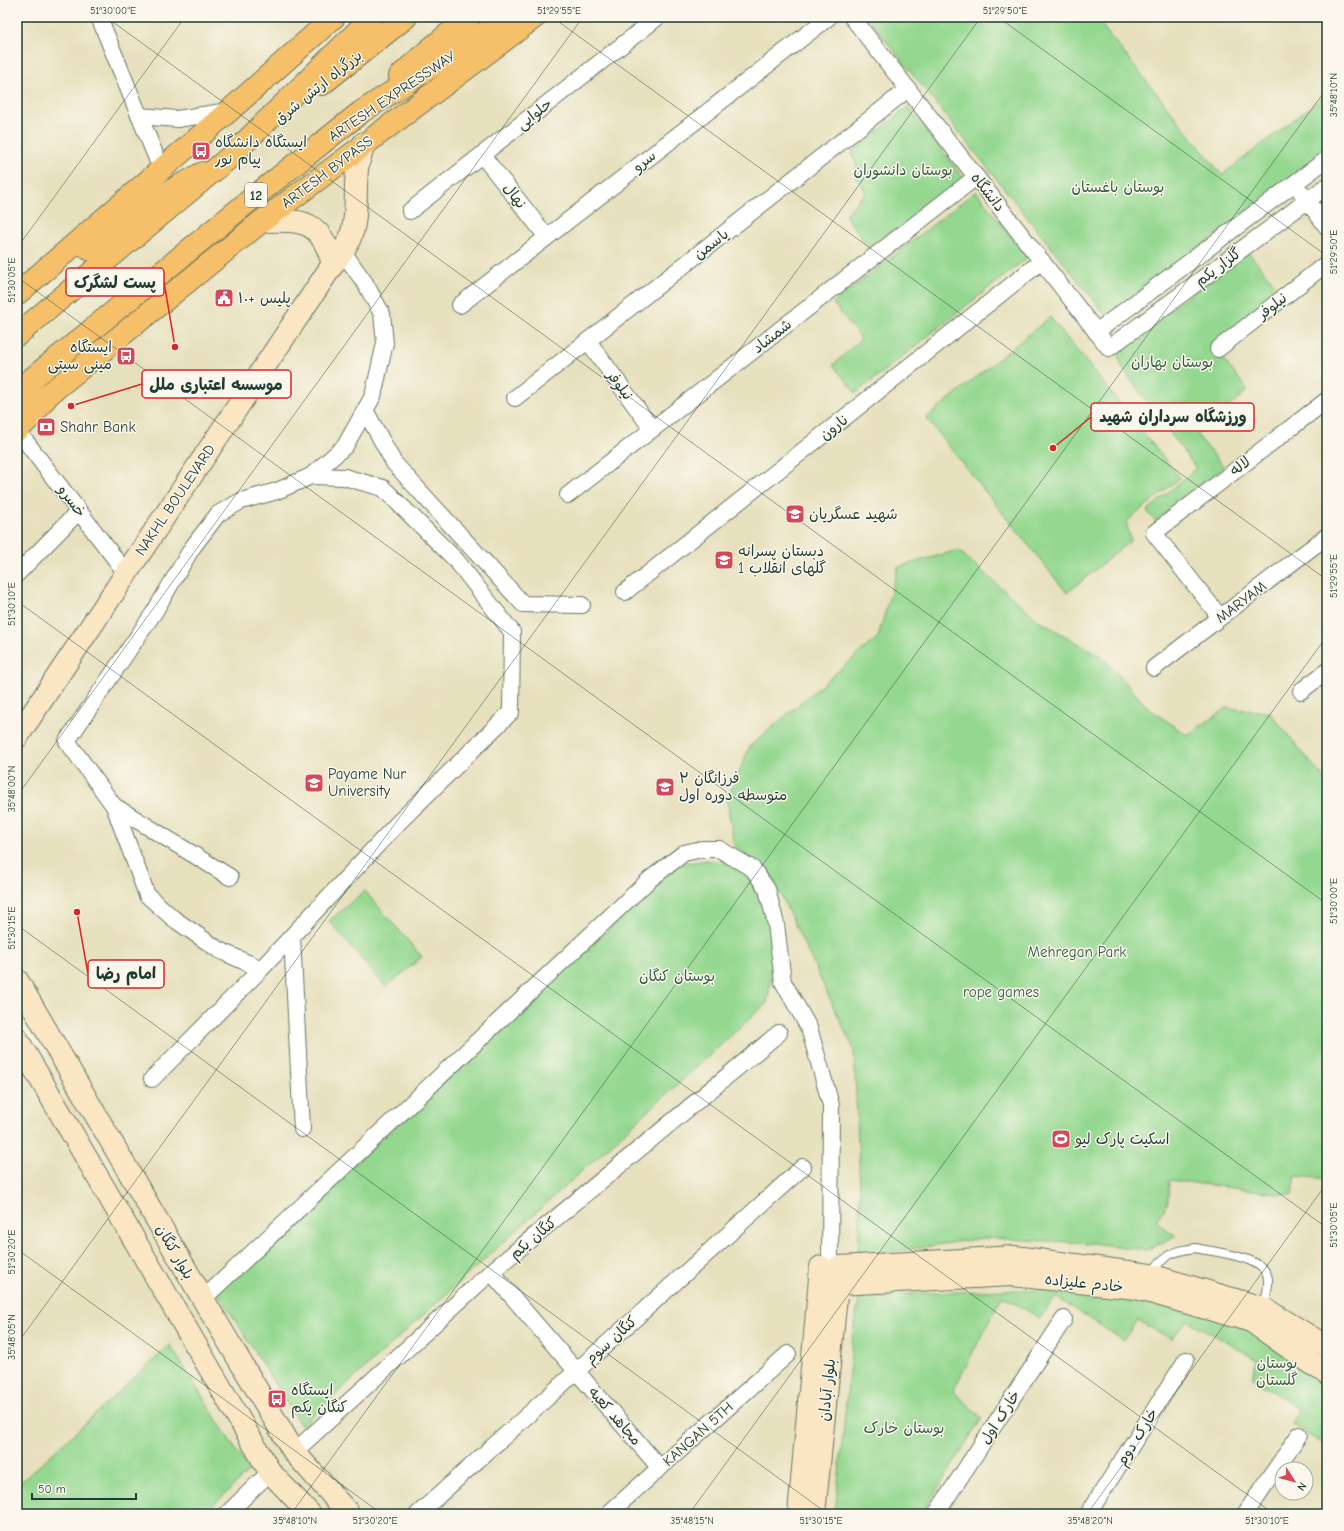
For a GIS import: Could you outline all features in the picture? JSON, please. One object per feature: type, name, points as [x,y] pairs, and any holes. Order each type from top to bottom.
[{"type":"main road","points":[[17,294],[334,17]]},
{"type":"main road","points":[[17,335],[230,157],[372,17]]},
{"type":"main road","name":"بزرگراه ارتش شرق","points":[[230,157],[406,17]]},
{"type":"main road","points":[[361,112],[422,55],[469,17]]},
{"type":"main road","name":"ARTESH EXPRESSWAY","points":[[17,390],[361,112],[509,17]]},
{"type":"main road","name":"ARTESH BYPASS","points":[[17,430],[30,418],[49,394],[262,221],[364,143],[535,17]]},
{"type":"main road","name":"NAKHL BOULEVARD","points":[[17,737],[338,258],[353,231],[357,210],[357,169],[364,143]]},
{"type":"main road","points":[[17,303],[152,201],[230,157]]},
{"type":"main road","points":[[262,221],[295,220],[314,228],[338,258]]},
{"type":"main road","points":[[17,411],[49,394]]},
{"type":"main road","name":"بلوار کنگان","points":[[17,980],[203,1300],[294,1452],[348,1514]]},
{"type":"main road","points":[[21,1046],[53,1041]]},
{"type":"main road","name":"بلوار کنگان","points":[[21,1046],[270,1472],[310,1514]]},
{"type":"main road","name":"خادم علیزاده","points":[[830,1274],[1015,1257],[1150,1275],[1263,1308],[1327,1348]]},
{"type":"main road","name":"خادم علیزاده","points":[[830,1274],[1012,1276],[1136,1288],[1251,1321],[1327,1374]]},
{"type":"main road","name":"بلوار آبادان","points":[[799,1514],[830,1274]]},
{"type":"main road","name":"بلوار آبادان","points":[[814,1514],[830,1274]]},
{"type":"main road","points":[[270,1472],[294,1452]]},
{"type":"street","points":[[99,17],[161,169]]},
{"type":"street","name":"حلوایی","points":[[410,211],[658,17]]},
{"type":"street","name":"سرو","points":[[460,305],[829,17]]},
{"type":"street","name":"دانشگاه","points":[[852,17],[1109,348]]},
{"type":"street","name":"یاسمن","points":[[515,398],[908,89]]},
{"type":"street","points":[[140,116],[177,119],[228,111]]},
{"type":"street","name":"نهال","points":[[482,155],[547,237]]},
{"type":"street","points":[[1096,332],[1327,159]]},
{"type":"street","name":"شمشاد","points":[[568,495],[976,177]]},
{"type":"street","points":[[1294,183],[1327,227]]},
{"type":"street","name":"گلزار یکم","points":[[1109,348],[1327,186]]},
{"type":"street","points":[[261,970],[219,950],[174,919],[147,895],[114,806],[67,741],[155,611],[192,548],[218,514],[241,501],[277,492],[312,476],[345,446],[373,396],[385,343],[382,314],[364,283],[338,258]]},
{"type":"street","name":"نارون","points":[[626,592],[1042,261]]},
{"type":"street","name":"نیلوفر","points":[[1218,349],[1327,263]]},
{"type":"street","name":"نیلوفر","points":[[588,341],[652,429]]},
{"type":"street","name":"لاله","points":[[1220,617],[1154,532],[1327,400]]},
{"type":"street","points":[[365,410],[394,463],[523,604],[582,605]]},
{"type":"street","name":"خسرو","points":[[17,430],[126,573]]},
{"type":"street","points":[[152,1079],[261,970],[398,823],[511,712],[512,632],[456,560],[383,488],[344,477],[312,476]]},
{"type":"street","points":[[17,574],[79,511]]},
{"type":"street","name":"MARYAM","points":[[1154,668],[1327,536]]},
{"type":"street","points":[[1301,691],[1327,671]]},
{"type":"street","points":[[114,806],[230,877]]},
{"type":"street","points":[[203,1300],[649,880],[684,853],[702,848],[719,849],[753,869],[767,889],[776,924],[783,982],[809,1028],[831,1105],[830,1274]]},
{"type":"street","points":[[292,937],[302,1129]]},
{"type":"street","name":"کنگان یکم","points":[[294,1452],[491,1272],[779,1033]]},
{"type":"street","name":"کنگان سوم","points":[[418,1514],[803,1167]]},
{"type":"street","name":"مجاهد کعبه","points":[[491,1272],[660,1468]]},
{"type":"street","name":"خارک اول","points":[[936,1514],[1064,1319]]},
{"type":"street","name":"KANGAN 5TH","points":[[608,1514],[788,1354]]},
{"type":"street","name":"خارک دوم","points":[[1088,1514],[1186,1360]]},
{"type":"street","points":[[1245,1514],[1299,1435]]},
{"type":"street","points":[[227,1514],[270,1472]]},
{"type":"lane","points":[[1150,1275],[1162,1259],[1173,1252],[1188,1249],[1195,1248],[1251,1260],[1261,1266],[1268,1280],[1263,1308]]},
{"type":"green space","name":"بوستان باغستان","points":[[867,17],[1095,17],[1222,175],[1327,94],[1327,152],[1107,317]]},
{"type":"green space","name":"بوستان دانشوران","points":[[908,107],[965,180],[871,251],[845,215],[866,192],[856,176],[857,167],[852,152]]},
{"type":"green space","points":[[976,191],[1027,258],[856,393],[833,365],[861,339],[833,303]]},
{"type":"green space","name":"بوستان بهاران","points":[[1248,252],[1278,288],[1212,346],[1248,390],[1197,435],[1224,467],[1155,521],[1147,511],[1196,468],[1122,368],[1117,349]]},
{"type":"green space","points":[[1050,317],[1180,478],[1126,522],[1131,540],[1067,593],[926,418]]},
{"type":"green space","name":"Mehregan Park","points":[[958,550],[1038,620],[1103,658],[1149,709],[1187,735],[1227,708],[1269,712],[1327,782],[1327,1179],[1296,1176],[1292,1195],[1169,1180],[1168,1202],[1156,1221],[1176,1236],[1146,1250],[1092,1243],[983,1238],[858,1257],[860,1189],[854,1050],[772,876],[734,846],[727,800],[750,746],[878,637],[898,567]]},
{"type":"green space","name":"بوستان کنگان","points":[[706,860],[725,863],[736,867],[750,877],[760,891],[767,909],[771,928],[772,968],[767,1003],[301,1426],[217,1291],[680,864]]},
{"type":"green space","points":[[365,891],[422,957],[386,987],[329,921]]},
{"type":"green space","name":"بوستان خارک","points":[[1089,1289],[1159,1302],[1247,1324],[1276,1344],[1327,1389],[1327,1447],[1292,1424],[1300,1410],[1252,1378],[1258,1360],[1187,1320],[1171,1339],[1138,1320],[1123,1340],[1056,1297],[1040,1318],[1002,1296],[953,1391],[982,1418],[922,1514],[835,1514],[853,1333],[860,1296],[1005,1290]]},
{"type":"green space","points":[[170,1345],[249,1471],[204,1514],[17,1514],[17,1486]]},
{"type":"place","name":"ایستگاه دانشگاه پیام نور","points":[[201,151]]},
{"type":"place","name":"پلیس +۱۰","points":[[224,298]]},
{"type":"place","name":"پست لشگرک","points":[[175,347]]},
{"type":"place","name":"ایستگاه مینی سیتی","points":[[126,356]]},
{"type":"place","name":"موسسه اعتباری ملل","points":[[71,406]]},
{"type":"place","name":"Shahr Bank","points":[[46,427]]},
{"type":"place","name":"ورزشگاه سرداران شهید","points":[[1053,448]]},
{"type":"place","name":"شهید عسگریان","points":[[795,514]]},
{"type":"place","name":"دبستان پسرانه گلهای انقلاب 1","points":[[724,560]]},
{"type":"place","name":"Payame Nur University","points":[[314,783]]},
{"type":"place","name":"فرزانگان ۲ متوسطه دوره اول","points":[[665,787]]},
{"type":"place","name":"امام رضا","points":[[77,912]]},
{"type":"place","name":"اسکیت پارک لیو","points":[[1061,1139]]},
{"type":"place","name":"ایستگاه کنگان یکم","points":[[277,1399]]},
{"type":"park label","name":"rope games","points":[[1001,992]]},
{"type":"park label","name":"بوستان گلستان","points":[[1277,1372]]}]
